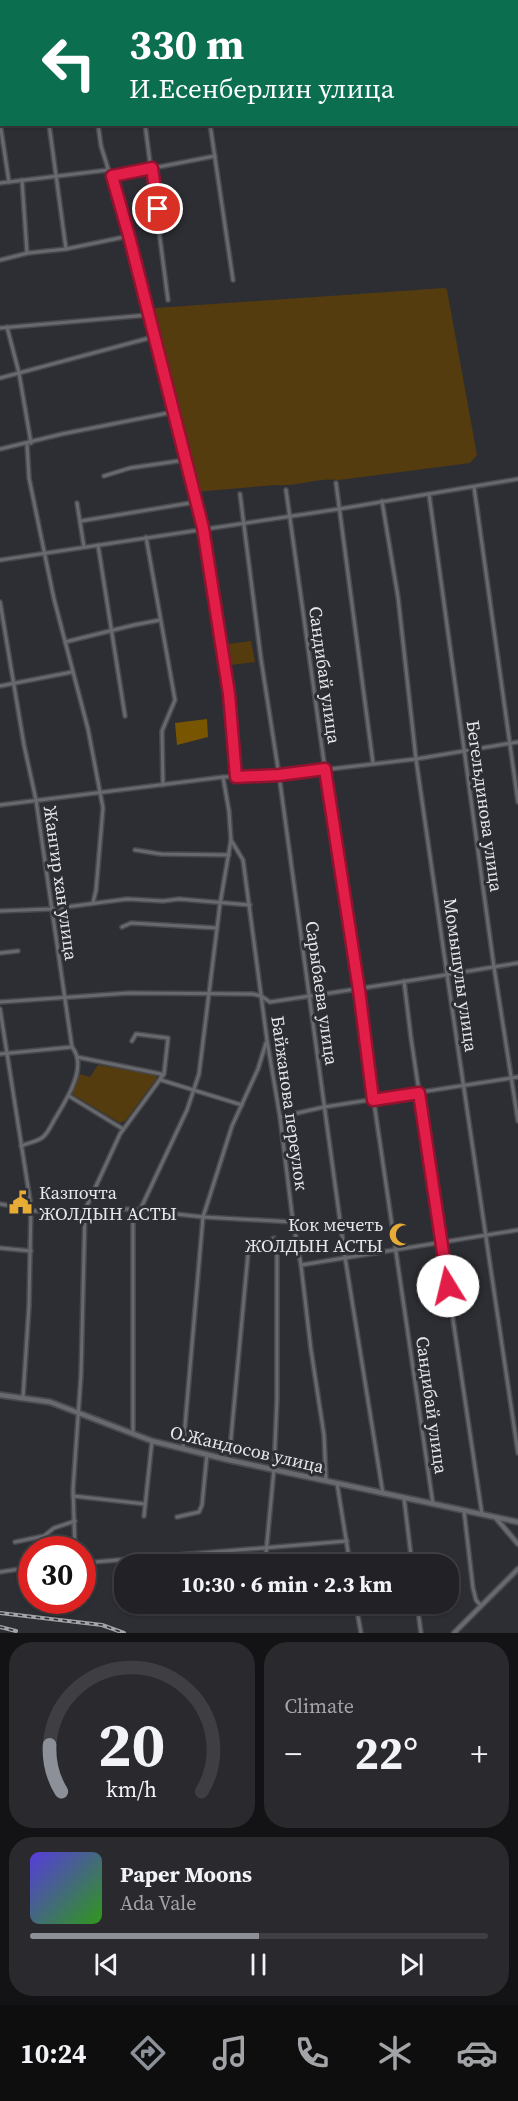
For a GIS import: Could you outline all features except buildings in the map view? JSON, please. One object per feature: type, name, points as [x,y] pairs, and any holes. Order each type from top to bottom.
[{"type":"main road","name":"О.Жандосов улица","points":[[0,1395],[50,1402],[152,1441],[183,1449],[518,1522]]},
{"type":"street","points":[[0,126],[9,182]]},
{"type":"street","points":[[49,126],[66,249]]},
{"type":"street","points":[[98,126],[108,170],[112,176],[129,236],[203,528],[229,694],[236,777]]},
{"type":"street","points":[[145,126],[168,300]]},
{"type":"street","points":[[210,126],[233,280]]},
{"type":"street","points":[[112,176],[215,156]]},
{"type":"street","points":[[0,183],[108,170]]},
{"type":"street","points":[[22,180],[27,253]]},
{"type":"street","points":[[0,260],[27,253],[66,249],[129,236]]},
{"type":"street","points":[[0,328],[148,315]]},
{"type":"street","points":[[7,327],[19,373],[29,443],[30,478],[54,599],[88,729],[103,808],[93,903]]},
{"type":"street","points":[[0,378],[153,337]]},
{"type":"street","points":[[0,450],[62,434],[173,412]]},
{"type":"street","points":[[104,476],[130,468],[185,460]]},
{"type":"street","points":[[0,560],[339,509],[518,479]]},
{"type":"street","points":[[336,483],[374,763]]},
{"type":"street","points":[[474,487],[518,802]]},
{"type":"street","name":"Сандибай улица","points":[[286,490],[433,1504]]},
{"type":"street","name":"Сарыбаева улица","points":[[240,494],[345,1257],[384,1494]]},
{"type":"street","name":"Бегельдинова улица","points":[[429,494],[494,968],[518,1121]]},
{"type":"street","name":"Момышулы улица","points":[[382,501],[398,597],[416,759],[518,1453]]},
{"type":"street","points":[[81,521],[196,502]]},
{"type":"street","points":[[76,503],[84,547]]},
{"type":"street","points":[[146,537],[175,700],[162,731],[163,785]]},
{"type":"street","points":[[98,545],[125,716]]},
{"type":"street","name":"Жангир хан улица","points":[[0,602],[13,684],[36,800],[72,1047],[77,1057]]},
{"type":"street","points":[[65,642],[160,620]]},
{"type":"street","points":[[0,686],[72,672]]},
{"type":"street","points":[[0,805],[223,777],[279,775],[416,759],[518,742]]},
{"type":"street","points":[[140,1210],[195,1090],[199,1074],[220,904],[231,840],[223,777]]},
{"type":"street","name":"Байжанова переулок","points":[[231,840],[243,860],[250,905],[267,1040],[280,1117],[324,1435],[326,1480]]},
{"type":"street","points":[[135,850],[161,854],[229,855]]},
{"type":"street","points":[[0,911],[51,909],[127,899],[163,901],[179,899],[250,905]]},
{"type":"street","points":[[122,927],[131,923],[217,928]]},
{"type":"street","points":[[0,953],[18,951]]},
{"type":"street","points":[[0,1002],[139,993],[209,993],[253,994],[270,1002],[359,990],[518,963]]},
{"type":"street","points":[[404,981],[482,1514]]},
{"type":"street","points":[[0,1009],[31,1210],[23,1397]]},
{"type":"street","points":[[75,1536],[74,1496],[81,1375],[85,1210],[123,1129],[164,1074],[168,1038],[136,1034],[132,1041]]},
{"type":"street","points":[[183,1449],[203,1217],[232,1126],[258,1070],[267,1040]]},
{"type":"street","points":[[0,1054],[72,1047]]},
{"type":"street","points":[[21,1146],[43,1137],[69,1096],[75,1080],[77,1057],[161,1074],[161,1080]]},
{"type":"street","points":[[280,1117],[324,1107],[518,1077]]},
{"type":"street","points":[[161,1080],[242,1105]]},
{"type":"street","points":[[69,1096],[123,1129]]},
{"type":"street","points":[[0,1204],[31,1210],[133,1209],[203,1217],[293,1222]]},
{"type":"street","points":[[133,1209],[134,1434]]},
{"type":"street","points":[[301,1265],[518,1230]]},
{"type":"street","points":[[229,1460],[249,1243],[264,1244],[274,1239],[277,1242],[274,1469],[266,1554]]},
{"type":"street","points":[[0,1248],[31,1251]]},
{"type":"street","name":"О.Жандосов улица","points":[[144,1516],[152,1441]]},
{"type":"street","points":[[177,1516],[199,1512],[202,1505],[207,1454]]},
{"type":"street","name":"О.Жандосов улица","points":[[337,1483],[349,1554]]},
{"type":"street","points":[[74,1496],[145,1504]]},
{"type":"street","points":[[404,1498],[411,1554]]},
{"type":"street","points":[[464,1511],[473,1588],[476,1600],[481,1606]]},
{"type":"street","points":[[494,1517],[518,1544]]},
{"type":"street","points":[[15,1542],[44,1536],[54,1528],[75,1521]]},
{"type":"street","points":[[96,1562],[347,1540]]},
{"type":"street","points":[[0,1572],[18,1569]]},
{"type":"street","points":[[454,1633],[517,1569]]},
{"type":"street","points":[[358,1614],[361,1633]]},
{"type":"street","points":[[418,1614],[421,1633]]},
{"type":"shaded area","points":[[445,288],[477,455],[470,463],[339,480],[195,492],[151,311],[156,308]]},
{"type":"shaded area","points":[[251,641],[255,662],[231,665],[228,644]]},
{"type":"shaded area","points":[[207,719],[208,737],[177,745],[175,723]]},
{"type":"shaded area","points":[[98,1065],[155,1075],[157,1078],[125,1121],[120,1123],[72,1094],[79,1074],[90,1077]]},
{"type":"railway","points":[[0,1613],[102,1625],[124,1633]]},
{"type":"railway","points":[[0,1627],[16,1631]]},
{"type":"place","name":"Казпочта ЖОЛДЫН АСТЫ","points":[[21,1202]]},
{"type":"place","name":"Кок мечеть ЖОЛДЫН АСТЫ","points":[[401,1234]]},
{"type":"route","points":[[158,209],[152,168],[112,176],[203,528],[229,694],[236,777],[279,775],[325,769],[359,990],[373,1100],[419,1093],[448,1286]]}]
